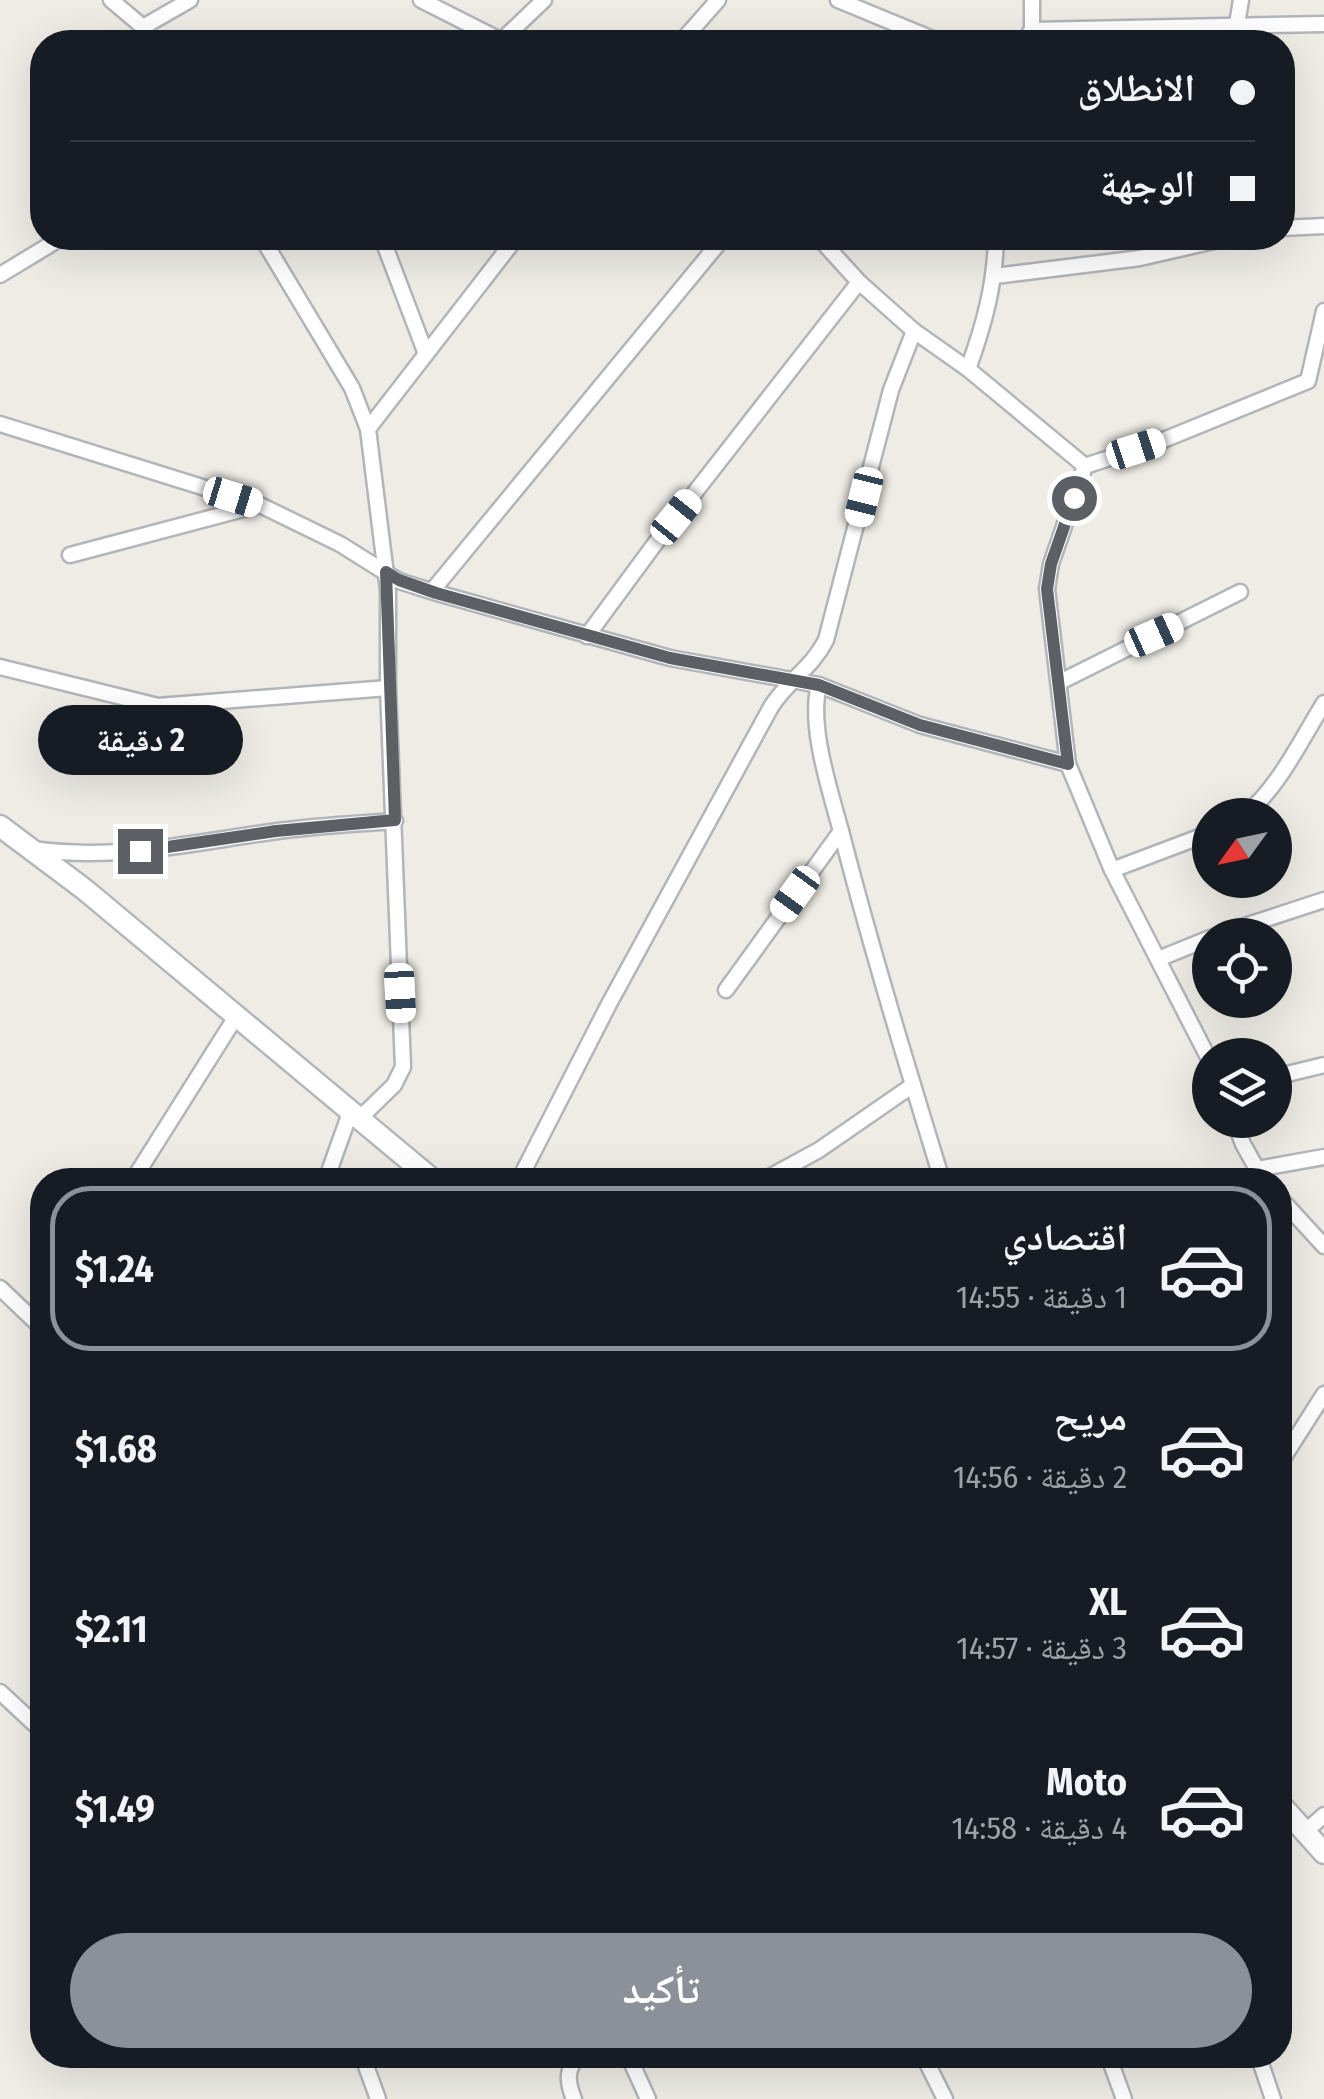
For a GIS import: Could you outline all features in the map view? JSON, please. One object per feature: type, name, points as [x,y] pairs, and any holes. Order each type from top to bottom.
[{"type":"street","points":[[111,0],[145,30]]},
{"type":"street","points":[[143,27],[190,0]]},
{"type":"street","points":[[421,0],[475,30]]},
{"type":"street","points":[[506,30],[544,0]]},
{"type":"street","points":[[692,30],[718,0]]},
{"type":"street","points":[[838,0],[911,30]]},
{"type":"street","points":[[1032,0],[1032,30],[1324,24]]},
{"type":"street","points":[[1237,24],[1241,0]]},
{"type":"street","points":[[1295,227],[1324,226]]},
{"type":"street","points":[[0,275],[42,250]]},
{"type":"street","points":[[269,250],[352,388],[368,429],[386,572],[402,1067],[394,1084],[356,1114],[331,1168]]},
{"type":"street","points":[[387,250],[426,354]]},
{"type":"street","points":[[368,429],[507,250]]},
{"type":"street","points":[[432,592],[713,250]]},
{"type":"street","points":[[830,250],[914,331],[968,369],[1085,466]]},
{"type":"street","points":[[968,369],[987,315],[996,250]]},
{"type":"street","points":[[995,276],[1175,250]]},
{"type":"street","points":[[587,636],[859,282]]},
{"type":"street","points":[[1308,381],[1324,311]]},
{"type":"street","points":[[525,1168],[609,1004],[772,706],[818,656],[826,640],[891,390],[914,331]]},
{"type":"street","points":[[1085,466],[1161,441],[1308,381],[1324,382]]},
{"type":"street","points":[[0,424],[260,505],[340,544],[399,580],[432,592],[670,658],[819,685],[920,725],[1068,764]]},
{"type":"street","points":[[1085,466],[1051,564],[1047,589],[1068,764],[1112,870],[1198,1038]]},
{"type":"street","points":[[70,555],[260,505]]},
{"type":"street","points":[[1060,682],[1240,592]]},
{"type":"street","points":[[0,668],[158,706],[388,688]]},
{"type":"street","points":[[819,685],[816,713],[841,831],[938,1168]]},
{"type":"street","points":[[1262,798],[1324,703]]},
{"type":"street","points":[[30,849],[112,854],[276,831],[395,820]]},
{"type":"street","points":[[0,826],[238,1015],[419,1168]]},
{"type":"street","points":[[726,990],[841,831]]},
{"type":"street","points":[[1112,870],[1192,840]]},
{"type":"street","points":[[1269,918],[1324,900]]},
{"type":"street","points":[[1158,960],[1192,946]]},
{"type":"street","points":[[141,1168],[238,1015]]},
{"type":"street","points":[[1292,1073],[1324,1065]]},
{"type":"street","points":[[786,1168],[819,1150],[913,1084]]},
{"type":"street","points":[[1243,1138],[1257,1168]]},
{"type":"street","points":[[1283,1168],[1324,1157]]},
{"type":"street","points":[[1292,1211],[1324,1246]]},
{"type":"street","points":[[0,1288],[30,1317]]},
{"type":"street","points":[[1292,1444],[1324,1394]]},
{"type":"street","points":[[0,1692],[30,1719]]},
{"type":"street","points":[[1305,1832],[1324,1815]]},
{"type":"street","points":[[1292,1817],[1324,1853]]},
{"type":"street","points":[[367,2068],[378,2099]]},
{"type":"street","points":[[570,2068],[568,2075],[574,2099]]},
{"type":"street","points":[[634,2068],[648,2099]]},
{"type":"street","points":[[930,2068],[945,2099]]},
{"type":"street","points":[[1113,2068],[1124,2099]]},
{"type":"street","points":[[1262,2068],[1272,2099]]},
{"type":"route","points":[[140,851],[276,831],[395,820],[386,572],[436,593],[670,658],[819,685],[920,725],[1068,764],[1047,589],[1051,564],[1074,498]]}]
